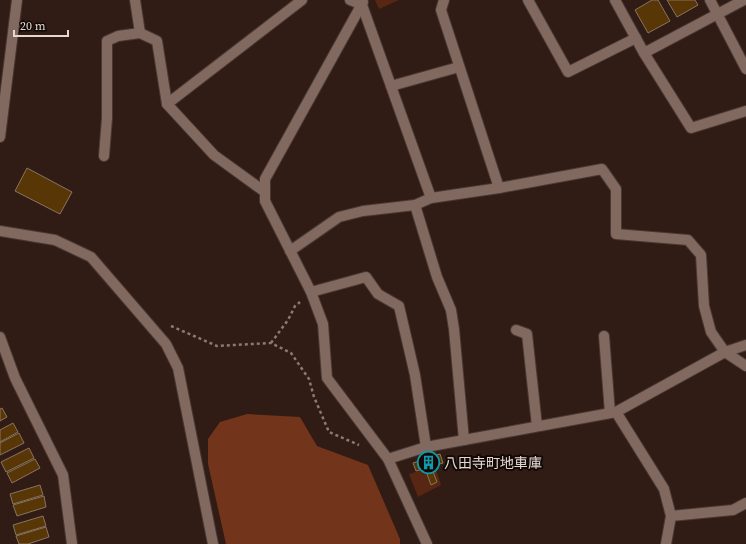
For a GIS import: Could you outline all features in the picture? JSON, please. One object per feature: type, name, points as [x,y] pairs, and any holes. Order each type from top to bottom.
[{"type":"street","points":[[0,137],[17,0]]},
{"type":"street","points":[[135,0],[140,33]]},
{"type":"street","points":[[167,104],[302,0]]},
{"type":"street","points":[[350,0],[363,3]]},
{"type":"street","points":[[444,0],[441,10],[499,188]]},
{"type":"street","points":[[528,0],[568,72],[636,38]]},
{"type":"street","points":[[615,0],[644,53],[691,128],[746,111]]},
{"type":"street","points":[[710,0],[746,69]]},
{"type":"street","points":[[644,53],[744,0]]},
{"type":"street","points":[[363,3],[431,198]]},
{"type":"street","points":[[363,3],[265,179],[265,201],[311,292],[323,324],[327,378],[388,459],[427,544]]},
{"type":"street","points":[[104,156],[107,118],[107,41],[118,36],[140,33],[157,40],[167,104],[214,155],[265,192]]},
{"type":"street","points":[[391,86],[459,67]]},
{"type":"street","points":[[290,251],[339,218],[363,211],[415,205],[431,198],[499,188],[602,169],[616,189],[616,234],[688,240],[701,254],[704,306],[711,332],[725,352],[746,366]]},
{"type":"street","points":[[415,205],[438,277],[451,310],[464,440]]},
{"type":"street","points":[[0,231],[55,240],[91,257],[166,344],[178,368],[213,544]]},
{"type":"street","points":[[311,292],[366,277],[378,294],[399,306],[415,375],[426,447]]},
{"type":"street","points":[[516,330],[527,334],[536,426]]},
{"type":"street","points":[[604,336],[613,413],[664,489],[671,516],[666,544]]},
{"type":"street","points":[[0,337],[15,378],[63,475],[72,544]]},
{"type":"street","points":[[388,459],[426,447],[613,413],[725,352],[746,345]]},
{"type":"street","points":[[671,516],[734,510],[746,503]]},
{"type":"path","points":[[271,343],[288,320],[295,306],[311,292]]},
{"type":"path","points":[[167,322],[173,328],[217,346],[271,343],[291,352],[308,379],[328,432],[357,444],[380,449]]},
{"type":"shaded area","points":[[375,0],[399,0],[379,9]]},
{"type":"shaded area","points":[[247,414],[300,417],[317,446],[368,465],[400,539],[400,544],[226,544],[208,464],[208,439],[220,422]]},
{"type":"shaded area","points":[[435,466],[441,485],[418,497],[409,474]]},
{"type":"building","points":[[652,0],[658,0],[670,21],[648,33],[635,10]]},
{"type":"building","points":[[667,0],[695,0],[698,5],[677,17]]},
{"type":"building","points":[[27,168],[72,192],[60,214],[15,191]]},
{"type":"building","points":[[2,408],[7,417],[0,421],[0,409]]},
{"type":"building","points":[[13,423],[18,432],[0,442],[0,430]]},
{"type":"building","points":[[19,433],[24,443],[0,455],[0,443]]},
{"type":"building","points":[[29,448],[34,458],[6,472],[1,462]]},
{"type":"building","name":"八田寺町地車庫","points":[[440,454],[443,463],[416,471],[413,463]]},
{"type":"building","points":[[35,459],[40,468],[12,483],[7,473]]},
{"type":"building","points":[[432,469],[437,482],[431,485],[426,471]]},
{"type":"building","points":[[40,485],[43,495],[13,504],[10,494]]},
{"type":"building","points":[[44,496],[46,507],[17,516],[13,505]]},
{"type":"building","points":[[43,516],[46,526],[16,535],[13,525]]},
{"type":"building","points":[[46,527],[49,537],[28,544],[19,544],[16,536]]},
{"type":"place","name":"八田寺町地車庫","points":[[428,463]]}]
